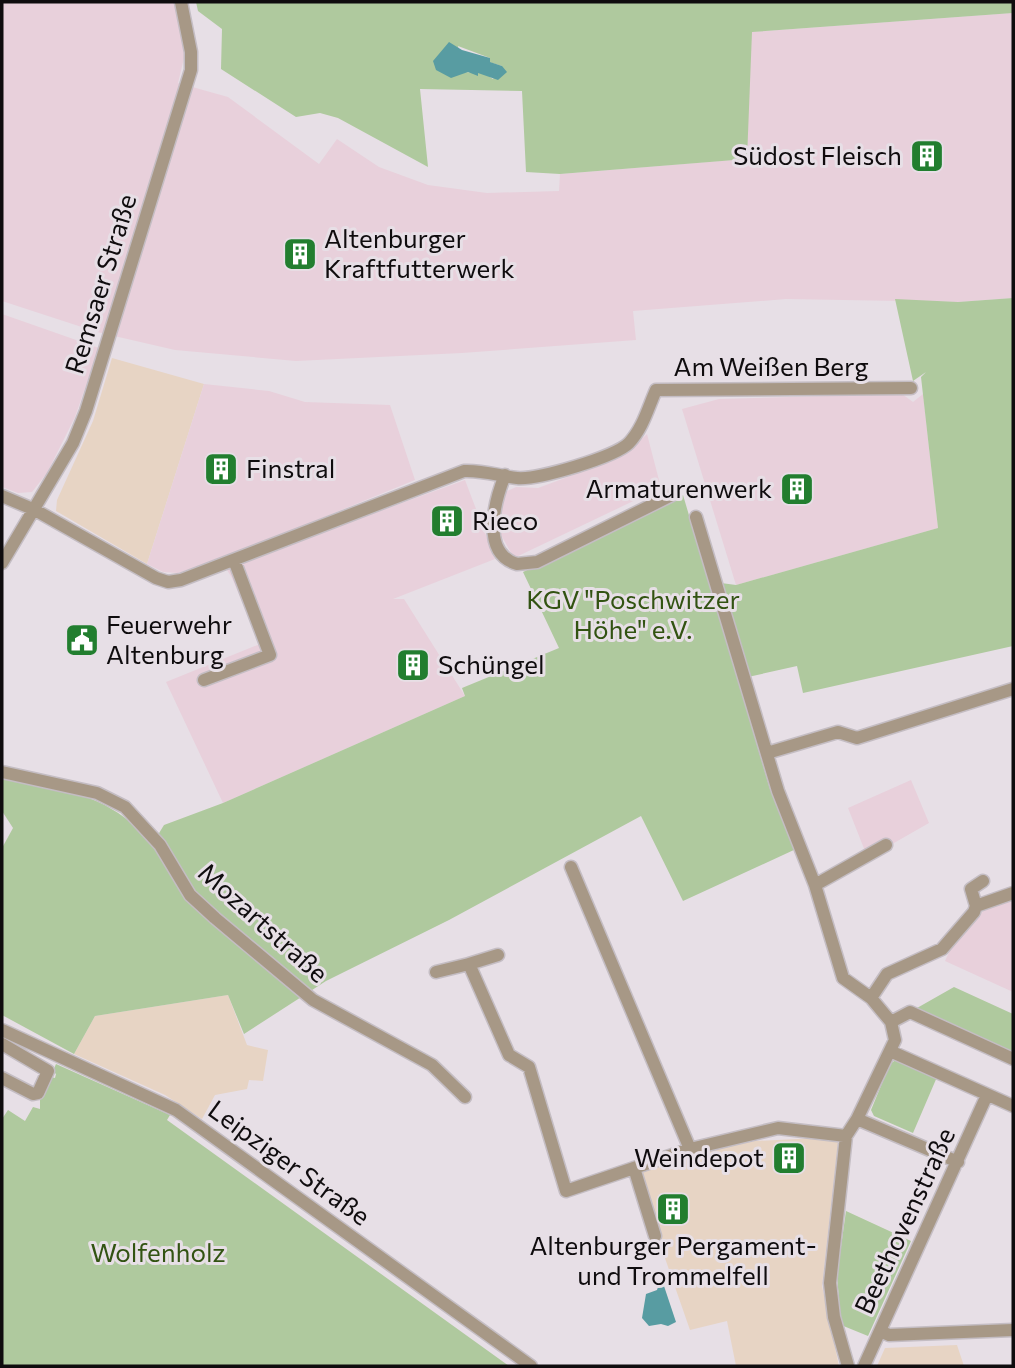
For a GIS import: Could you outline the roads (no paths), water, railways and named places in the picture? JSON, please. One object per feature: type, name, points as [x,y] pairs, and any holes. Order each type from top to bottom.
[{"type":"street","name":"Remsaer Straße","points":[[2,563],[35,510],[86,411],[191,70],[191,52],[181,2]]},
{"type":"street","name":"Am Weißen Berg","points":[[2,496],[35,510],[168,582],[181,580],[464,471],[483,470],[540,478],[626,445],[640,429],[656,390],[911,388]]},
{"type":"street","points":[[505,475],[496,498],[492,524],[504,555],[517,564],[537,562],[672,495]]},
{"type":"street","points":[[696,517],[778,791],[816,884],[843,978],[871,998],[891,1022],[895,1040],[858,1119],[846,1136],[830,1283],[834,1317],[848,1366]]},
{"type":"street","points":[[204,680],[270,654],[234,560]]},
{"type":"street","points":[[767,753],[838,732],[857,738],[1013,689]]},
{"type":"street","name":"Mozartstraße","points":[[2,772],[97,793],[125,807],[160,845],[190,895],[215,918],[313,1000],[432,1065],[465,1097]]},
{"type":"street","points":[[816,884],[886,845]]},
{"type":"street","points":[[571,867],[690,1149]]},
{"type":"street","points":[[976,906],[971,889],[983,881]]},
{"type":"street","points":[[871,998],[887,974],[942,949],[976,906],[1013,893]]},
{"type":"street","points":[[436,972],[498,955]]},
{"type":"street","points":[[469,964],[509,1055],[529,1067],[566,1191],[690,1149],[778,1128],[846,1136]]},
{"type":"street","points":[[891,1022],[910,1012],[1013,1059]]},
{"type":"street","name":"Leipziger Straße","points":[[2,1030],[176,1110],[531,1366]]},
{"type":"street","points":[[2,1044],[48,1071],[38,1093],[33,1094],[2,1078]]},
{"type":"street","points":[[890,1051],[1013,1107]]},
{"type":"street","name":"Beethovenstraße","points":[[864,1366],[987,1095]]},
{"type":"street","points":[[858,1119],[958,1162]]},
{"type":"street","points":[[634,1168],[655,1236]]},
{"type":"street","points":[[880,1331],[888,1335],[1013,1330]]},
{"type":"water","points":[[449,42],[462,50],[490,58],[490,62],[502,66],[507,72],[498,80],[468,72],[451,78],[436,70],[433,61]]},
{"type":"water","points":[[663,1283],[676,1322],[668,1326],[649,1326],[642,1318],[646,1294],[657,1290],[659,1284]]},
{"type":"place","name":"Südost Fleisch","points":[[927,156]]},
{"type":"place","name":"Altenburger Kraftfutterwerk","points":[[300,254]]},
{"type":"place","name":"Finstral","points":[[221,469]]},
{"type":"place","name":"Armaturenwerk","points":[[797,489]]},
{"type":"place","name":"Rieco","points":[[447,521]]},
{"type":"place","name":"Feuerwehr Altenburg","points":[[82,640]]},
{"type":"place","name":"Schüngel","points":[[413,665]]},
{"type":"place","name":"Weindepot","points":[[789,1158]]},
{"type":"place","name":"Altenburger Pergament- und Trommelfell","points":[[673,1209]]},
{"type":"park label","name":"KGV \"Poschwitzer Höhe\" e.V.","points":[[633,615]]},
{"type":"park label","name":"Wolfenholz","points":[[158,1253]]}]
